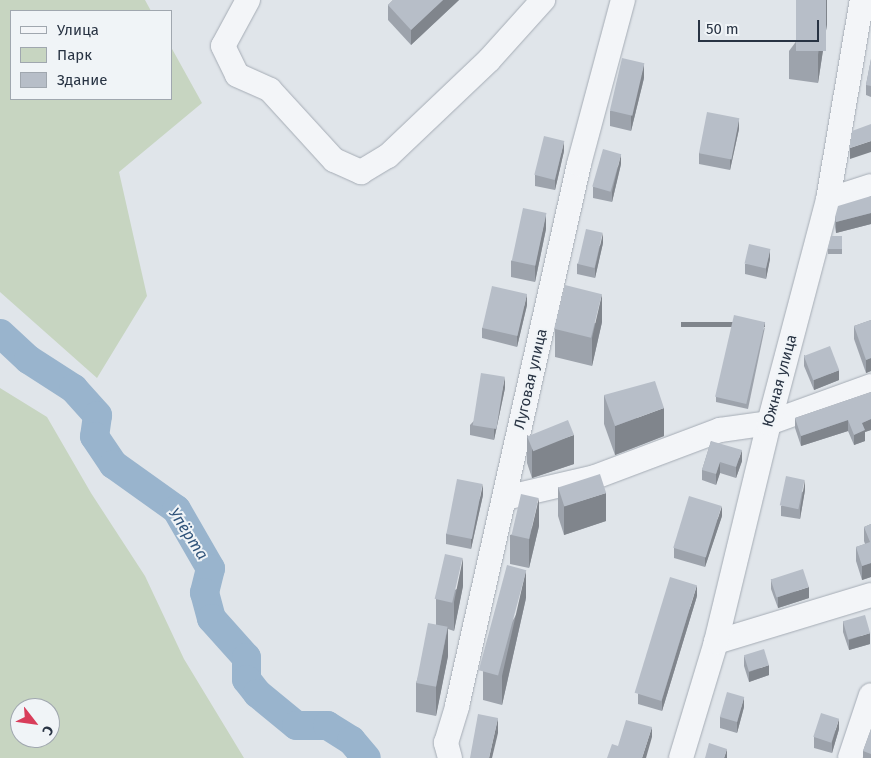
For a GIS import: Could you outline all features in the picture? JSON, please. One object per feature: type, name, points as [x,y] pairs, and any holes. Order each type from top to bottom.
[{"type":"street","points":[[248,0],[223,46],[237,75],[270,90],[334,160],[361,172],[396,149],[489,60],[543,0]]},
{"type":"street","name":"Луговая улица","points":[[450,758],[446,743],[505,498],[579,164],[623,0]]},
{"type":"street","name":"Южная улица","points":[[681,758],[716,642],[769,423],[828,200],[862,0]]},
{"type":"street","points":[[828,200],[871,186]]},
{"type":"street","points":[[505,498],[595,477],[720,430],[769,423],[871,386]]},
{"type":"street","points":[[716,642],[871,595]]},
{"type":"street","points":[[850,758],[871,695]]},
{"type":"green space","points":[[0,0],[145,0],[150,10],[10,10],[10,100],[172,100],[172,49],[202,103],[119,172],[147,296],[97,378],[0,292]]},
{"type":"green space","points":[[0,388],[47,417],[91,493],[145,576],[184,659],[244,758],[0,758]]},
{"type":"building","points":[[393,0],[443,0],[411,30],[388,5]]},
{"type":"building","points":[[796,0],[826,0],[826,51],[796,51]]},
{"type":"building","points":[[622,58],[644,63],[632,116],[610,111]]},
{"type":"building","points":[[871,59],[871,86],[866,85]]},
{"type":"building","points":[[707,112],[739,118],[731,160],[699,153]]},
{"type":"building","points":[[871,124],[871,141],[850,148],[852,131]]},
{"type":"building","points":[[544,136],[564,141],[555,180],[534,175]]},
{"type":"building","points":[[603,149],[621,154],[611,192],[592,186]]},
{"type":"building","points":[[871,196],[871,213],[836,222],[835,217],[838,206]]},
{"type":"building","points":[[523,208],[546,213],[535,266],[512,261]]},
{"type":"building","points":[[586,229],[603,233],[594,268],[578,264]]},
{"type":"building","points":[[831,236],[842,236],[842,249],[828,249]]},
{"type":"building","points":[[749,244],[770,249],[766,268],[745,263]]},
{"type":"building","points":[[565,285],[602,294],[591,338],[554,329]]},
{"type":"building","points":[[492,286],[527,294],[517,336],[482,328]]},
{"type":"building","points":[[734,315],[765,322],[746,404],[715,397]]},
{"type":"building","points":[[871,320],[871,358],[866,360],[854,326]]},
{"type":"building","points":[[830,346],[839,370],[813,380],[804,356]]},
{"type":"building","points":[[481,373],[505,377],[496,429],[473,425]]},
{"type":"building","points":[[655,381],[664,408],[615,426],[604,395]]},
{"type":"building","points":[[871,392],[871,419],[862,423],[865,430],[854,435],[848,420],[801,436],[795,418]]},
{"type":"building","points":[[568,420],[574,435],[533,451],[527,436]]},
{"type":"building","points":[[711,441],[742,450],[736,467],[720,462],[716,474],[702,470]]},
{"type":"building","points":[[600,474],[606,493],[564,507],[558,488]]},
{"type":"building","points":[[786,476],[805,480],[798,509],[780,505]]},
{"type":"building","points":[[457,479],[483,484],[472,539],[446,534]]},
{"type":"building","points":[[521,494],[539,498],[529,539],[512,535]]},
{"type":"building","points":[[689,496],[722,506],[706,558],[673,548]]},
{"type":"building","points":[[871,524],[871,563],[862,566],[856,547],[870,542],[864,527]]},
{"type":"building","points":[[445,554],[463,558],[452,603],[435,599]]},
{"type":"building","points":[[507,565],[526,570],[498,675],[479,670]]},
{"type":"building","points":[[803,569],[809,587],[777,598],[771,580]]},
{"type":"building","points":[[670,577],[697,585],[661,701],[635,693]]},
{"type":"building","points":[[865,615],[870,633],[848,640],[843,621]]},
{"type":"building","points":[[428,623],[448,627],[436,687],[416,683]]},
{"type":"building","points":[[764,649],[769,665],[749,671],[744,655]]},
{"type":"building","points":[[727,692],[744,697],[737,722],[720,717]]},
{"type":"building","points":[[821,713],[839,719],[831,743],[813,737]]},
{"type":"building","points":[[478,714],[498,718],[489,758],[470,758]]},
{"type":"building","points":[[626,720],[652,727],[642,758],[607,758],[612,744],[618,746]]},
{"type":"building","points":[[871,729],[871,754],[863,751]]},
{"type":"building","points":[[709,743],[727,749],[724,758],[705,758]]},
{"type":"waterway","name":"Упёрта","points":[[0,333],[28,359],[73,388],[97,415],[94,436],[113,464],[176,509],[210,568],[204,592],[211,618],[246,657],[246,679],[257,693],[296,725],[327,725],[351,740],[366,758]]}]
